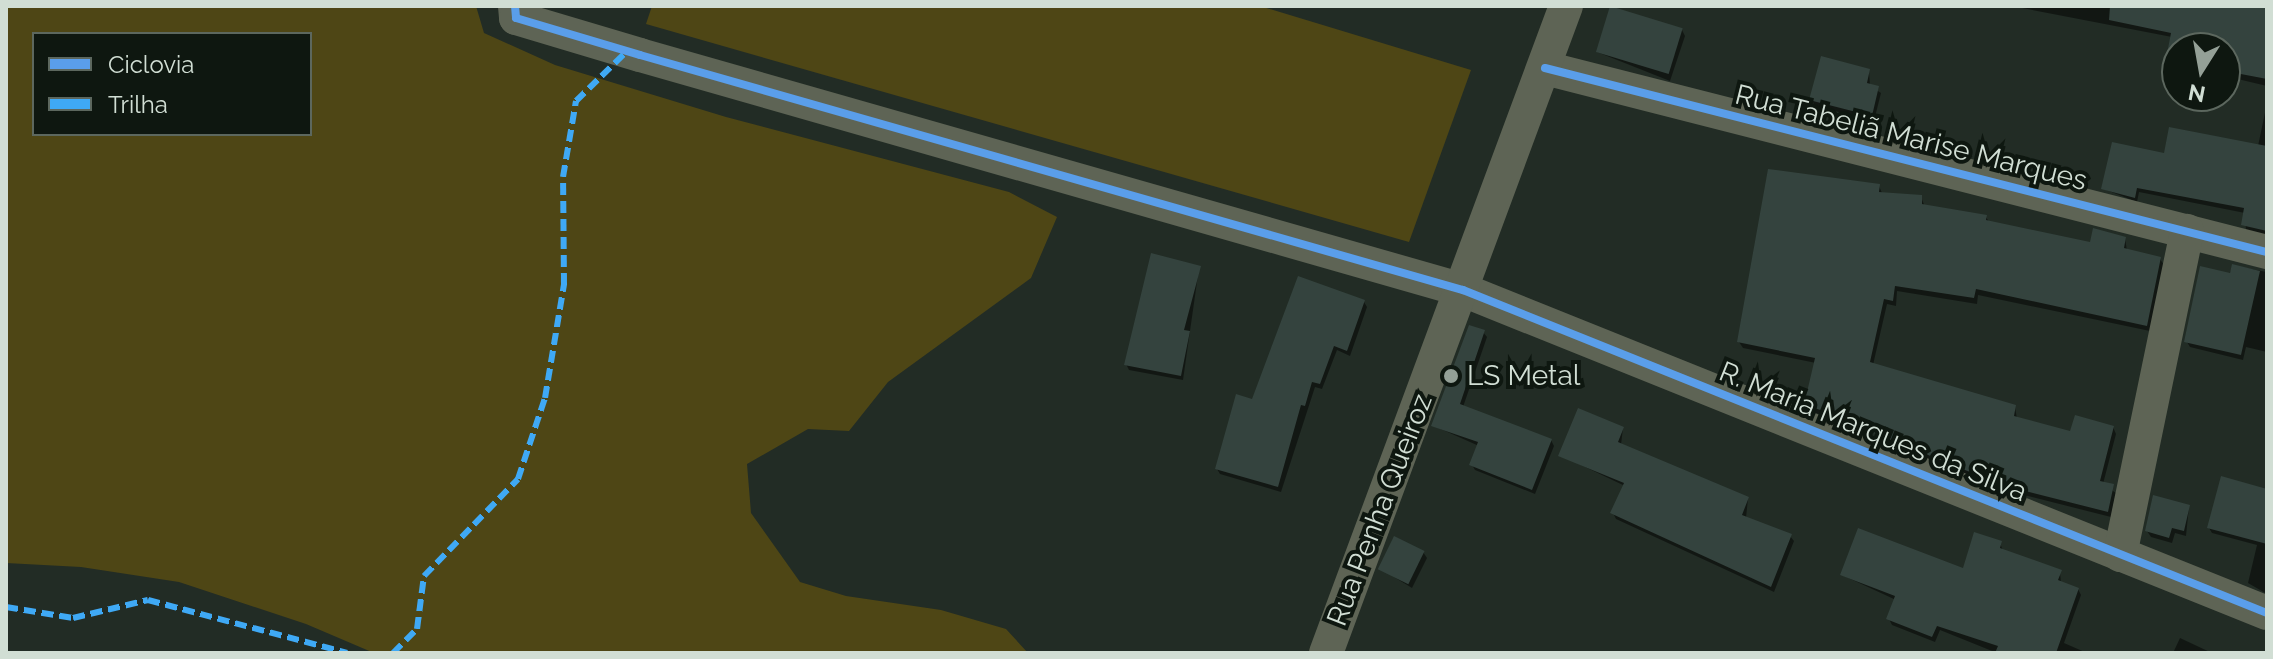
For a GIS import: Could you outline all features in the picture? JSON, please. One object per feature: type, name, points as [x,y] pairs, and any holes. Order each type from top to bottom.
[{"type":"street","name":"R. Maria Marques da Silva","points":[[515,6],[516,18],[654,60],[1463,290],[2267,613]]},
{"type":"street","name":"Rua Penha Queiroz","points":[[1326,653],[1566,6]]},
{"type":"street","name":"Rua Tabeliã Marise Marques","points":[[1545,68],[2267,252]]},
{"type":"street","points":[[2120,555],[2187,231]]},
{"type":"shaded area","points":[[6,6],[476,6],[484,33],[555,65],[726,117],[1009,192],[1057,217],[1031,278],[888,382],[849,431],[808,429],[747,464],[751,513],[800,582],[846,596],[941,610],[1006,629],[1028,653],[374,653],[306,624],[179,582],[81,567],[6,563]]},
{"type":"shaded area","points":[[652,6],[1260,6],[1471,70],[1409,242],[646,24]]},
{"type":"building","points":[[1610,6],[1683,28],[1669,74],[1596,52]]},
{"type":"building","points":[[2110,6],[2267,6],[2267,79],[2241,74],[2241,32],[2166,32],[2109,20]]},
{"type":"building","points":[[1821,56],[1870,69],[1867,83],[1879,86],[1872,116],[1809,100]]},
{"type":"building","points":[[2169,127],[2267,146],[2267,231],[2241,225],[2244,208],[2137,188],[2135,198],[2101,189],[2112,142],[2164,153]]},
{"type":"building","points":[[1768,169],[1880,184],[1879,192],[1922,195],[1922,204],[1987,215],[1986,220],[2090,242],[2093,228],[2126,237],[2124,248],[2161,257],[2147,326],[1976,289],[1974,298],[1895,286],[1893,301],[1884,299],[1870,362],[2016,405],[2014,416],[2070,431],[2075,415],[2114,426],[2100,481],[2114,484],[2108,512],[2002,485],[1874,433],[1876,427],[1804,405],[1815,358],[1737,342]]},
{"type":"building","points":[[1151,253],[1201,266],[1184,330],[1190,331],[1181,376],[1124,365]]},
{"type":"building","points":[[2232,264],[2260,271],[2241,355],[2184,342],[2200,266],[2230,273]]},
{"type":"building","points":[[1298,276],[1365,300],[1347,351],[1334,346],[1320,384],[1312,382],[1305,406],[1301,405],[1278,487],[1215,469],[1236,394],[1252,399]]},
{"type":"building","points":[[1469,325],[1485,330],[1460,404],[1552,439],[1532,490],[1469,465],[1478,442],[1431,426]]},
{"type":"building","points":[[1578,408],[1624,427],[1618,442],[1749,497],[1742,515],[1792,534],[1771,587],[1610,513],[1624,483],[1558,456]]},
{"type":"building","points":[[2221,476],[2267,489],[2267,544],[2207,528]]},
{"type":"building","points":[[2153,495],[2190,505],[2184,531],[2172,528],[2169,538],[2145,531]]},
{"type":"building","points":[[1858,528],[1963,568],[1974,532],[2002,541],[2000,548],[2062,570],[2058,580],[2079,588],[2056,653],[1995,653],[1998,646],[1937,626],[1932,637],[1886,619],[1895,596],[1840,575]]},
{"type":"building","points":[[1394,536],[1425,551],[1408,584],[1378,569]]},
{"type":"marked path","points":[[393,653],[417,629],[424,576],[518,479],[545,398],[564,285],[563,177],[576,101],[627,51]]},
{"type":"marked path","points":[[6,607],[73,618],[148,600],[347,653]]},
{"type":"cycle path","points":[[515,6],[516,18],[1463,290],[2267,613]]},
{"type":"cycle path","points":[[1545,68],[2267,252]]},
{"type":"place","name":"LS Metal","points":[[1451,376]]}]
